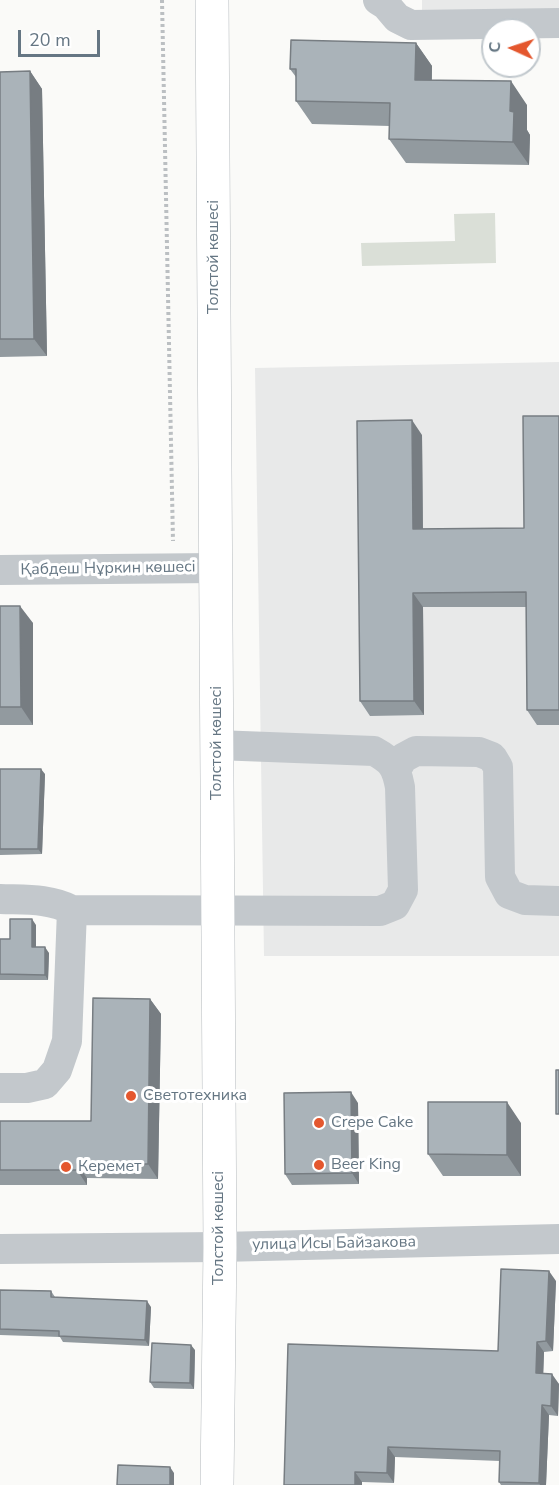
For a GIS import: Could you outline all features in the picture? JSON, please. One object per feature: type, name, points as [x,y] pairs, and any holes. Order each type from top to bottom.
[{"type":"main road","name":"Толстой көшесі","points":[[212,0],[220,1247],[217,1485]]},
{"type":"street","points":[[383,2],[396,18],[411,25],[559,23]]},
{"type":"street","name":"Қабдеш Нұркин көшесі","points":[[0,570],[216,568]]},
{"type":"street","points":[[0,899],[45,900],[72,910],[380,911],[395,905],[403,890],[400,786],[396,770],[387,758],[374,751],[216,745]]},
{"type":"street","points":[[396,770],[403,758],[416,751],[479,752],[492,757],[498,767],[500,877],[509,894],[525,900],[559,902]]},
{"type":"street","points":[[0,1088],[27,1088],[45,1084],[57,1070],[67,1041],[72,910]]},
{"type":"street","name":"улица Исы Байзакова","points":[[0,1249],[220,1247],[559,1239]]},
{"type":"path","points":[[162,0],[174,568]]},
{"type":"shaded area","points":[[422,0],[559,0],[559,10],[422,10]]},
{"type":"shaded area","points":[[495,213],[496,263],[362,266],[361,243],[455,241],[454,214]]},
{"type":"shaded area","points":[[559,362],[559,956],[264,956],[255,368]]},
{"type":"building","points":[[291,40],[416,43],[415,80],[511,81],[510,111],[514,112],[513,142],[389,139],[390,103],[296,101],[296,69],[290,69]]},
{"type":"building","points":[[30,71],[34,339],[0,339],[0,72]]},
{"type":"building","points":[[523,416],[559,416],[559,710],[527,710],[526,592],[413,593],[414,701],[360,701],[357,421],[412,420],[413,529],[524,528]]},
{"type":"building","points":[[0,606],[20,606],[21,707],[0,707]]},
{"type":"building","points":[[0,769],[41,769],[38,849],[0,849]]},
{"type":"building","points":[[10,919],[32,919],[32,947],[45,947],[45,975],[0,974],[0,939],[10,939]]},
{"type":"building","points":[[93,998],[150,999],[148,1164],[77,1164],[77,1170],[0,1170],[0,1121],[91,1121]]},
{"type":"building","points":[[556,1070],[559,1070],[559,1114],[556,1114]]},
{"type":"building","points":[[351,1092],[352,1173],[285,1174],[284,1093]]},
{"type":"building","points":[[428,1102],[507,1102],[507,1155],[428,1154]]},
{"type":"building","points":[[501,1269],[549,1271],[546,1341],[537,1342],[536,1373],[552,1374],[551,1406],[542,1405],[539,1483],[499,1482],[500,1451],[388,1447],[387,1473],[355,1472],[355,1485],[284,1485],[288,1344],[498,1351]]},
{"type":"building","points":[[0,1290],[51,1291],[51,1297],[147,1301],[145,1340],[59,1336],[59,1331],[0,1329]]},
{"type":"building","points":[[152,1343],[191,1345],[190,1383],[150,1382]]},
{"type":"building","points":[[118,1465],[170,1467],[170,1485],[117,1485]]},
{"type":"place","name":"Светотехника","points":[[131,1096]]},
{"type":"place","name":"Crepe Cake","points":[[319,1123]]},
{"type":"place","name":"Beer King","points":[[319,1165]]},
{"type":"place","name":"Керемет","points":[[66,1167]]}]
